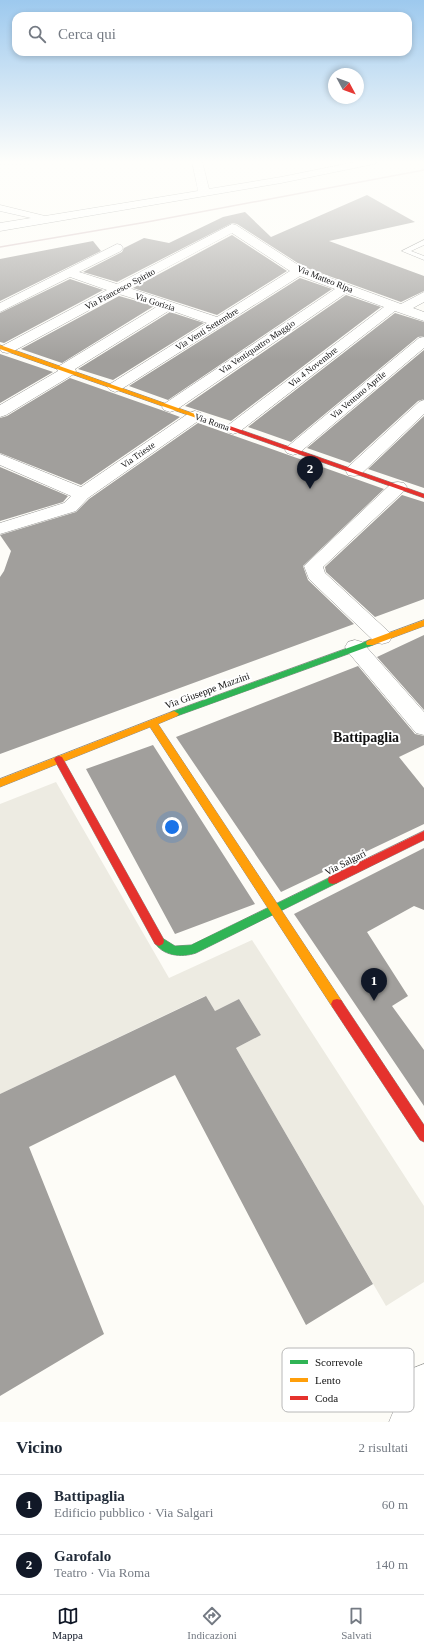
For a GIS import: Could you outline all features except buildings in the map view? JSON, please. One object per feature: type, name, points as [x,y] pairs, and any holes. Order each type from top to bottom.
[{"type":"main road","name":"Via Roma","points":[[4,348],[424,496]]},
{"type":"main road","name":"Via Giuseppe Mazzini","points":[[0,783],[152,722],[382,637],[424,623]]},
{"type":"main road","points":[[152,722],[424,1136]]},
{"type":"main road","name":"Via Salgari","points":[[59,759],[159,941],[173,951],[192,950],[424,835]]},
{"type":"street","name":"Via Matteo Ripa","points":[[232,228],[299,271],[424,317]]},
{"type":"street","name":"Via Francesco Spirito","points":[[4,348],[117,290],[232,228]]},
{"type":"street","points":[[0,308],[117,248]]},
{"type":"street","name":"Via Venti Settembre","points":[[115,387],[299,271]]},
{"type":"street","name":"Via Gorizia","points":[[68,273],[219,322]]},
{"type":"street","name":"Via Ventiquattro Maggio","points":[[170,407],[344,288]]},
{"type":"street","name":"Via 4 Novembre","points":[[234,429],[398,307],[424,296]]},
{"type":"street","points":[[0,412],[168,306]]},
{"type":"street","name":"Via Ventuno Aprile","points":[[293,450],[424,340]]},
{"type":"street","points":[[354,471],[424,405]]},
{"type":"street","name":"Via Trieste","points":[[0,529],[70,507],[82,494],[195,416]]},
{"type":"street","points":[[0,459],[82,494]]},
{"type":"street","points":[[382,637],[316,575],[313,566],[398,487]]},
{"type":"street","points":[[355,647],[424,727]]},
{"type":"street","points":[[414,1407],[424,1382]]},
{"type":"street","points":[[408,1422],[412,1412]]},
{"type":"lane","points":[[424,242],[405,251],[424,258]]},
{"type":"shaded area","points":[[56,782],[169,978],[252,940],[424,1206],[424,1282],[386,1306],[236,1048],[261,1035],[239,999],[215,1011],[205,996],[0,1094],[0,804]]},
{"type":"railway","points":[[0,247],[115,227]]},
{"type":"traffic: fast","points":[[174,714],[370,643]]},
{"type":"traffic: fast","points":[[159,941],[173,951],[192,950],[333,880]]},
{"type":"traffic: slow","points":[[0,347],[224,426]]},
{"type":"traffic: slow","points":[[370,643],[424,623]]},
{"type":"traffic: slow","points":[[0,783],[174,714]]},
{"type":"traffic: slow","points":[[152,722],[337,1004]]},
{"type":"traffic: jam","points":[[224,426],[424,496]]},
{"type":"traffic: jam","points":[[59,759],[159,941]]},
{"type":"traffic: jam","points":[[333,880],[424,835]]},
{"type":"traffic: jam","points":[[337,1004],[424,1136]]},
{"type":"place","name":"Garofalo","points":[[310,489]]},
{"type":"place","name":"Battipaglia","points":[[374,1001]]},
{"type":"district","name":"Battipaglia","points":[[366,737]]}]
